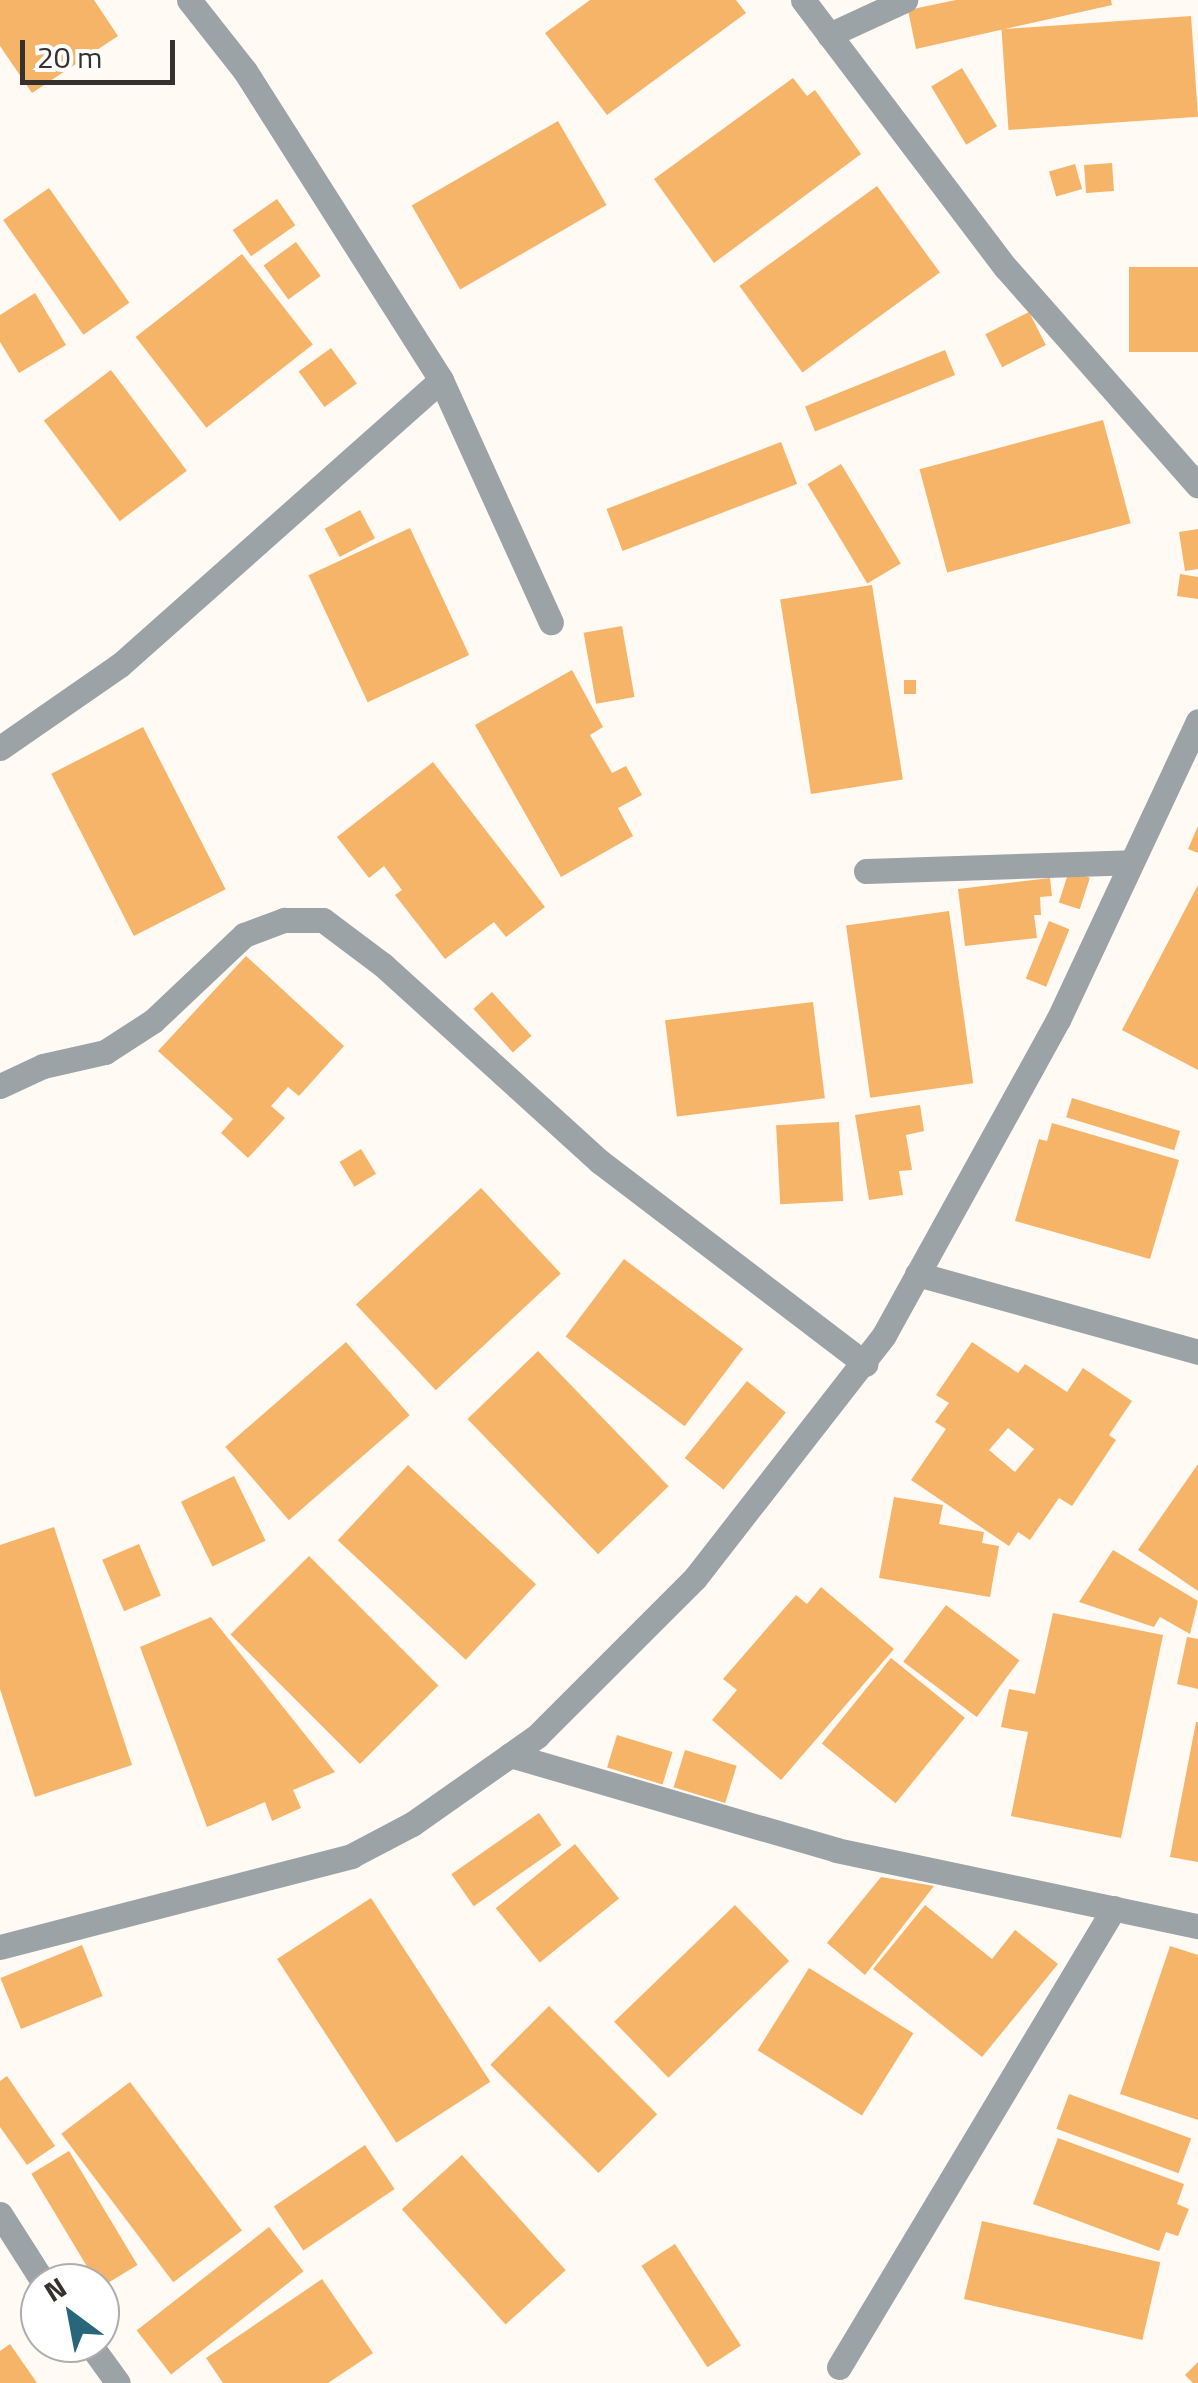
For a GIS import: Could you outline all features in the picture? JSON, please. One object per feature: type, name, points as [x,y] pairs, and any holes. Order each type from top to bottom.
[{"type":"street","points":[[189,0],[245,71],[441,380],[551,622]]},
{"type":"street","points":[[802,0],[1006,268],[1198,486]]},
{"type":"street","points":[[830,35],[905,0]]},
{"type":"street","points":[[0,748],[120,666],[441,380]]},
{"type":"street","points":[[0,1947],[351,1856],[412,1824],[537,1736],[694,1578],[865,1364],[1058,1020],[1198,722]]},
{"type":"street","points":[[866,871],[1131,862]]},
{"type":"street","points":[[0,1086],[43,1066],[105,1052],[153,1021],[244,935],[284,920],[323,920],[382,964],[599,1161],[865,1364]]},
{"type":"street","points":[[917,1274],[1198,1352]]},
{"type":"street","points":[[510,1755],[836,1850],[1198,1926]]},
{"type":"street","points":[[839,2367],[1114,1908]]},
{"type":"street","points":[[0,2214],[31,2263]]},
{"type":"building","points":[[0,0],[94,0],[118,36],[32,93],[0,46]]},
{"type":"building","points":[[590,0],[736,0],[746,13],[607,115],[545,33]]},
{"type":"building","points":[[956,0],[1111,0],[1112,5],[916,49],[908,10]]},
{"type":"building","points":[[1191,16],[1198,117],[1009,130],[1001,29]]},
{"type":"building","points":[[962,68],[997,126],[966,145],[931,87]]},
{"type":"building","points":[[793,78],[807,96],[815,90],[861,154],[714,263],[654,179]]},
{"type":"building","points":[[558,121],[606,205],[460,290],[412,206]]},
{"type":"building","points":[[1112,163],[1114,191],[1086,193],[1084,165]]},
{"type":"building","points":[[1075,164],[1082,189],[1056,196],[1049,171]]},
{"type":"building","points":[[877,186],[940,273],[802,372],[739,286]]},
{"type":"building","points":[[49,188],[129,303],[83,335],[3,220]]},
{"type":"building","points":[[277,199],[295,225],[251,256],[233,230]]},
{"type":"building","points":[[296,242],[321,276],[288,299],[264,266]]},
{"type":"building","points":[[242,254],[313,345],[206,428],[136,337]]},
{"type":"building","points":[[1129,267],[1198,267],[1198,352],[1129,352]]},
{"type":"building","points":[[35,293],[66,345],[19,373],[0,342],[0,315]]},
{"type":"building","points":[[1029,312],[1046,345],[1002,367],[985,334]]},
{"type":"building","points":[[331,348],[357,384],[325,407],[299,372]]},
{"type":"building","points":[[945,350],[955,375],[815,432],[805,407]]},
{"type":"building","points":[[111,370],[187,471],[120,521],[44,421]]},
{"type":"building","points":[[1103,420],[1131,523],[947,573],[919,469]]},
{"type":"building","points":[[781,442],[797,484],[623,551],[606,509]]},
{"type":"building","points":[[841,464],[901,563],[867,584],[808,484]]},
{"type":"building","points":[[360,510],[375,538],[340,557],[325,529]]},
{"type":"building","points":[[410,528],[469,655],[368,702],[308,575]]},
{"type":"building","points":[[1198,529],[1198,569],[1185,571],[1179,532]]},
{"type":"building","points":[[1180,574],[1198,577],[1198,599],[1177,596]]},
{"type":"building","points":[[872,585],[903,780],[811,794],[780,600]]},
{"type":"building","points":[[622,626],[635,697],[596,704],[584,633]]},
{"type":"building","points":[[572,670],[603,727],[590,735],[612,773],[626,766],[642,795],[618,808],[633,836],[561,877],[475,725]]},
{"type":"building","points":[[904,680],[916,680],[916,694],[904,694]]},
{"type":"building","points":[[143,727],[226,889],[134,936],[51,774]]},
{"type":"building","points":[[433,762],[545,907],[506,937],[494,922],[445,959],[395,895],[402,890],[384,866],[369,878],[337,837]]},
{"type":"building","points":[[1198,826],[1198,853],[1188,849]]},
{"type":"building","points":[[1069,871],[1090,878],[1080,909],[1059,902]]},
{"type":"building","points":[[1050,878],[1052,896],[1040,897],[1041,915],[1034,915],[1037,938],[965,946],[958,889]]},
{"type":"building","points":[[1198,885],[1198,1070],[1122,1030]]},
{"type":"building","points":[[949,911],[973,1083],[870,1098],[846,925]]},
{"type":"building","points":[[1049,921],[1069,929],[1046,987],[1026,978]]},
{"type":"building","points":[[246,956],[344,1046],[299,1096],[288,1087],[271,1106],[285,1118],[248,1158],[221,1133],[233,1119],[158,1051]]},
{"type":"building","points":[[492,992],[531,1036],[513,1053],[473,1009]]},
{"type":"building","points":[[813,1002],[825,1098],[677,1116],[665,1020]]},
{"type":"building","points":[[1072,1098],[1180,1131],[1174,1150],[1066,1117]]},
{"type":"building","points":[[920,1105],[924,1131],[906,1135],[912,1170],[899,1171],[903,1195],[869,1200],[855,1115]]},
{"type":"building","points":[[839,1122],[843,1201],[780,1204],[776,1125]]},
{"type":"building","points":[[1052,1123],[1179,1160],[1150,1259],[1015,1221],[1039,1139],[1047,1141]]},
{"type":"building","points":[[361,1149],[376,1174],[355,1187],[340,1162]]},
{"type":"building","points":[[481,1188],[561,1274],[436,1390],[356,1305]]},
{"type":"building","points":[[624,1259],[743,1349],[685,1426],[566,1336]]},
{"type":"building","points":[[346,1342],[410,1415],[289,1520],[225,1447]]},
{"type":"building","points":[[972,1342],[1018,1373],[1025,1364],[1067,1392],[1083,1368],[1132,1401],[1109,1435],[1116,1440],[1072,1506],[1059,1498],[1030,1540],[1018,1532],[1009,1546],[911,1480],[946,1429],[935,1422],[949,1403],[936,1395]],"holes":[[[1008,1428],[1034,1449],[1015,1472],[989,1450]]]},
{"type":"building","points":[[538,1351],[669,1486],[598,1554],[468,1419]]},
{"type":"building","points":[[747,1381],[786,1412],[724,1489],[685,1458]]},
{"type":"building","points":[[1198,1464],[1198,1591],[1138,1550]]},
{"type":"building","points":[[408,1465],[536,1584],[466,1660],[338,1540]]},
{"type":"building","points":[[234,1476],[266,1541],[213,1567],[181,1502]]},
{"type":"building","points":[[894,1497],[943,1505],[939,1524],[984,1532],[982,1543],[999,1546],[990,1597],[879,1578]]},
{"type":"building","points":[[54,1527],[132,1765],[35,1797],[0,1689],[0,1545]]},
{"type":"building","points":[[139,1544],[161,1596],[124,1611],[102,1560]]},
{"type":"building","points":[[1113,1550],[1198,1601],[1190,1634],[1160,1617],[1154,1627],[1079,1602]]},
{"type":"building","points":[[309,1556],[438,1685],[360,1764],[231,1634]]},
{"type":"building","points":[[821,1587],[894,1649],[781,1780],[712,1720],[737,1690],[723,1679],[796,1595],[807,1604]]},
{"type":"building","points":[[946,1605],[1019,1660],[977,1717],[903,1662]]},
{"type":"building","points":[[1053,1613],[1163,1635],[1121,1838],[1011,1816],[1028,1732],[1001,1727],[1009,1689],[1035,1694]]},
{"type":"building","points":[[211,1617],[335,1772],[293,1790],[301,1808],[272,1821],[265,1802],[207,1827],[140,1647]]},
{"type":"building","points":[[1187,1637],[1198,1639],[1198,1689],[1177,1684]]},
{"type":"building","points":[[891,1658],[965,1718],[896,1803],[822,1743]]},
{"type":"building","points":[[1198,1722],[1198,1862],[1170,1857]]},
{"type":"building","points":[[617,1735],[672,1752],[663,1784],[607,1768]]},
{"type":"building","points":[[685,1750],[737,1766],[725,1803],[674,1787]]},
{"type":"building","points":[[539,1813],[561,1845],[474,1906],[451,1874]]},
{"type":"building","points":[[575,1844],[619,1898],[540,1963],[496,1908]]},
{"type":"building","points":[[881,1877],[934,1886],[865,1975],[827,1943]]},
{"type":"building","points":[[371,1898],[490,2082],[396,2143],[277,1959]]},
{"type":"building","points":[[735,1905],[789,1961],[668,2078],[614,2022]]},
{"type":"building","points":[[925,1905],[992,1959],[1015,1930],[1058,1964],[982,2057],[873,1969]]},
{"type":"building","points":[[82,1945],[103,1996],[21,2029],[0,1978]]},
{"type":"building","points":[[1170,1946],[1198,1955],[1198,2120],[1120,2094]]},
{"type":"building","points":[[809,1968],[913,2033],[862,2115],[758,2050]]},
{"type":"building","points":[[549,2006],[657,2114],[598,2173],[490,2065]]},
{"type":"building","points":[[7,2076],[55,2146],[27,2165],[0,2127],[0,2081]]},
{"type":"building","points":[[130,2082],[242,2231],[173,2282],[61,2134]]},
{"type":"building","points":[[1069,2094],[1191,2138],[1179,2173],[1056,2129]]},
{"type":"building","points":[[1058,2138],[1184,2184],[1177,2204],[1189,2209],[1178,2236],[1166,2232],[1159,2251],[1033,2204]]},
{"type":"building","points":[[365,2145],[395,2189],[303,2250],[274,2207]]},
{"type":"building","points":[[69,2151],[138,2265],[120,2276],[120,2263],[85,2263],[31,2174]]},
{"type":"building","points":[[462,2155],[566,2270],[506,2324],[402,2209]]},
{"type":"building","points":[[982,2221],[1160,2262],[1142,2340],[964,2299]]},
{"type":"building","points":[[269,2227],[303,2271],[171,2375],[137,2330]]},
{"type":"building","points":[[675,2244],[741,2345],[707,2367],[641,2266]]},
{"type":"building","points":[[322,2279],[373,2353],[328,2383],[223,2383],[206,2358]]},
{"type":"building","points":[[10,2344],[37,2383],[0,2383],[0,2351]]},
{"type":"building","points":[[1198,2362],[1198,2383],[1193,2383],[1185,2375]]}]
